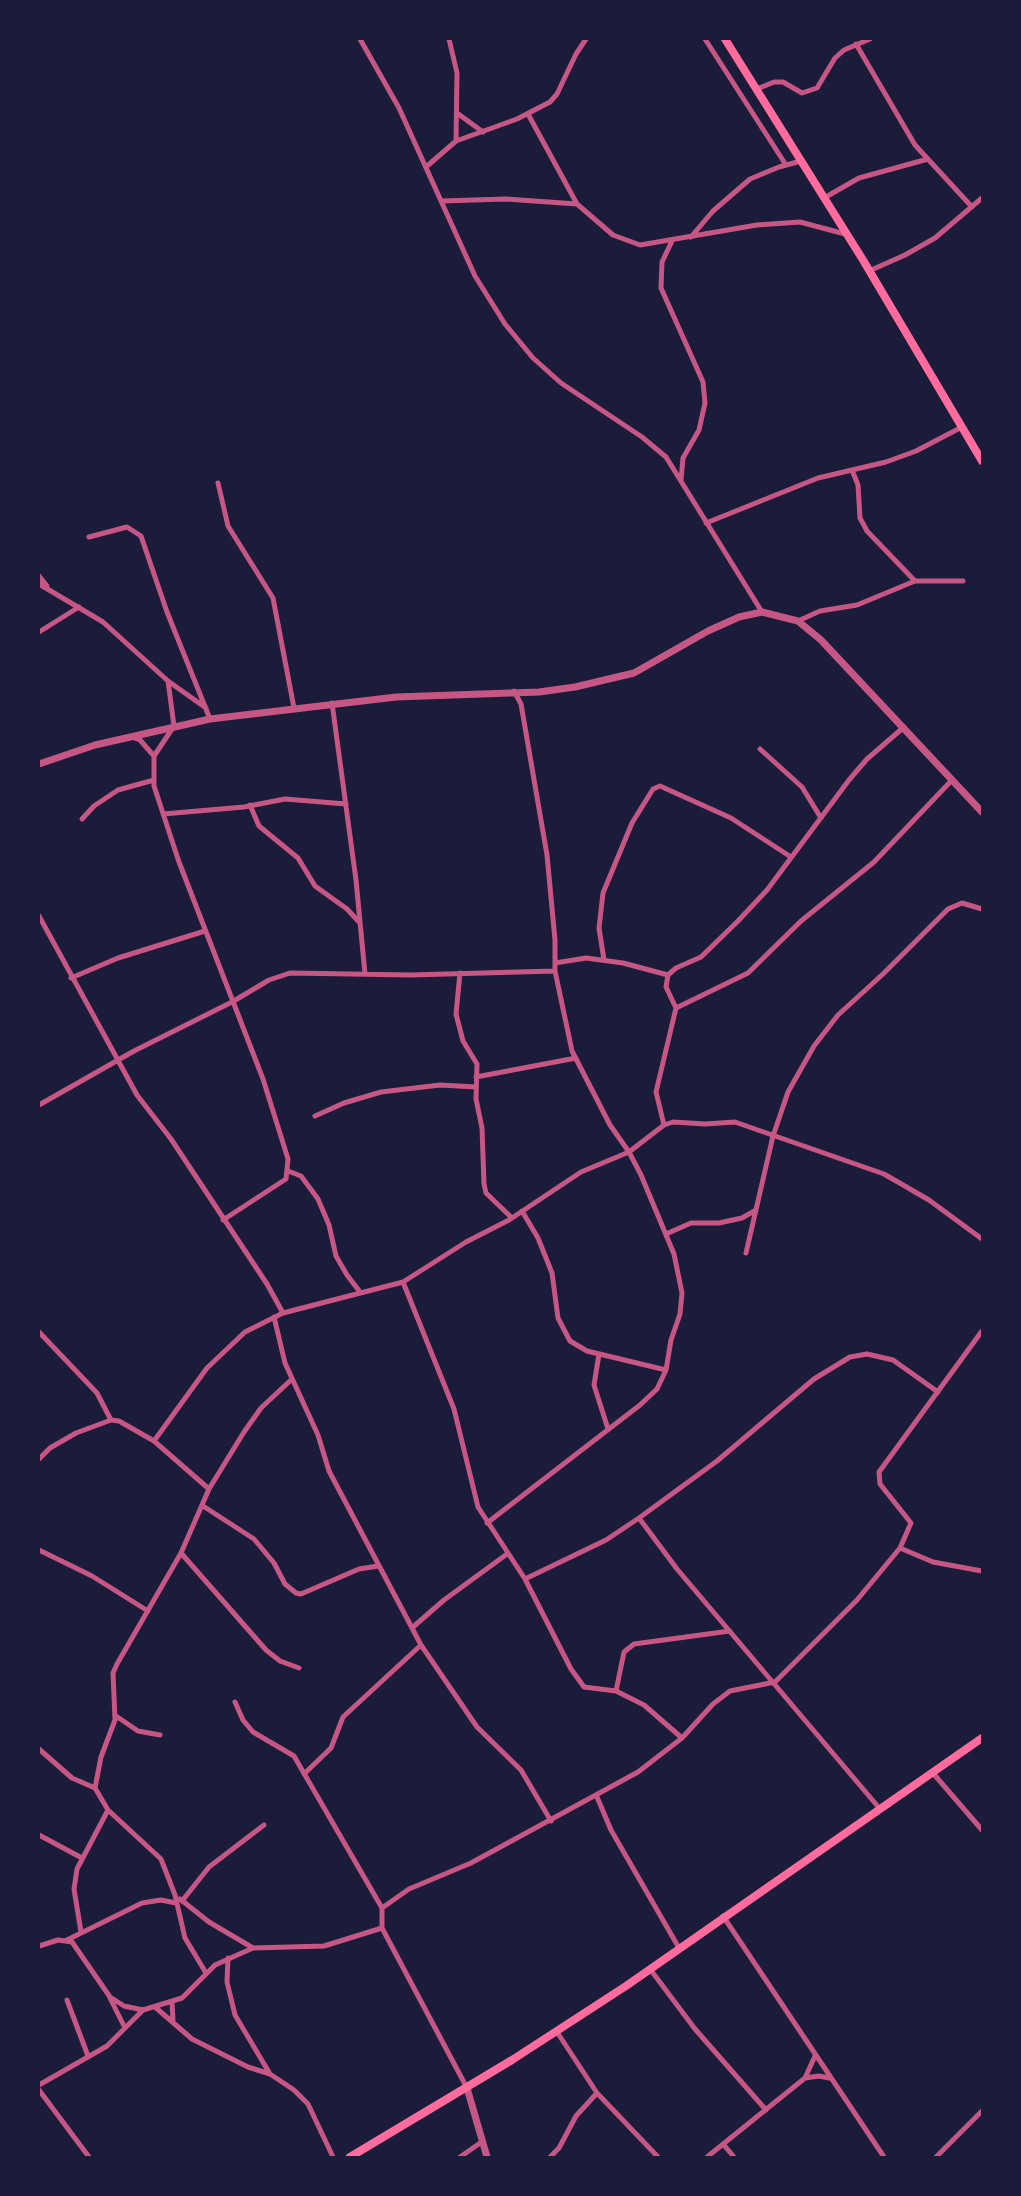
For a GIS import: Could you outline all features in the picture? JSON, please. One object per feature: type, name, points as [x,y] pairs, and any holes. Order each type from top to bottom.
[{"type":"main road","points":[[725,39],[847,234],[982,461]]},
{"type":"main road","points":[[350,2157],[556,2032],[982,1738]]},
{"type":"street","points":[[360,39],[385,80],[426,166],[455,236],[489,302],[533,358],[584,401],[642,437],[666,458],[762,612]]},
{"type":"street","points":[[449,39],[457,73],[456,141]]},
{"type":"street","points":[[426,166],[456,141],[544,106],[557,94],[576,54],[586,39]]},
{"type":"street","points":[[705,39],[786,165]]},
{"type":"street","points":[[757,89],[774,82],[783,82],[802,93],[817,88],[822,83],[830,63],[844,50],[870,39]]},
{"type":"street","points":[[856,44],[915,145],[972,207]]},
{"type":"street","points":[[457,113],[483,132]]},
{"type":"street","points":[[528,114],[577,204],[613,235],[628,242],[640,244],[672,241],[757,225],[800,222],[847,234]]},
{"type":"street","points":[[824,198],[859,178],[928,159]]},
{"type":"street","points":[[691,237],[730,194],[750,179],[801,161]]},
{"type":"street","points":[[869,271],[935,238],[982,198]]},
{"type":"street","points":[[441,201],[506,199],[577,204]]},
{"type":"street","points":[[672,241],[662,262],[661,288],[703,382],[705,403],[699,430],[680,467],[681,481]]},
{"type":"street","points":[[706,523],[818,478],[916,450],[962,427]]},
{"type":"street","points":[[852,470],[858,485],[860,518],[867,531],[915,581]]},
{"type":"street","points":[[218,483],[228,526],[273,598],[294,708]]},
{"type":"street","points":[[89,537],[127,528],[141,536],[167,612],[210,719]]},
{"type":"street","points":[[39,576],[48,587]]},
{"type":"street","points":[[798,621],[820,611],[857,605],[915,581],[963,581]]},
{"type":"street","points":[[39,584],[48,587],[79,607],[125,640],[168,681],[206,708]]},
{"type":"street","points":[[39,632],[79,607]]},
{"type":"street","points":[[39,764],[131,736],[210,719],[332,703],[514,691],[539,692],[575,687],[634,673],[708,631],[739,617],[762,612],[798,621],[845,664],[982,812]]},
{"type":"street","points":[[168,681],[174,726],[154,756],[154,780],[163,814],[205,931],[281,1131],[288,1171],[286,1179],[223,1220]]},
{"type":"street","points":[[487,1523],[657,1389],[666,1370],[671,1340],[680,1314],[682,1293],[680,1272],[666,1234],[629,1152],[610,1125],[576,1059],[555,972],[547,855],[521,704],[514,691]]},
{"type":"street","points":[[332,703],[365,974]]},
{"type":"street","points":[[664,1125],[656,1092],[675,1008],[666,987],[668,975],[676,968],[701,957],[767,890],[830,804],[867,759],[904,727]]},
{"type":"street","points":[[131,736],[140,740],[154,756]]},
{"type":"street","points":[[760,749],[802,787],[821,818]]},
{"type":"street","points":[[82,819],[94,806],[118,790],[154,780]]},
{"type":"street","points":[[675,1008],[748,974],[801,921],[874,862],[952,780]]},
{"type":"street","points":[[604,960],[599,928],[603,893],[632,823],[653,789],[660,786],[731,818],[791,857]]},
{"type":"street","points":[[163,814],[285,799],[346,804]]},
{"type":"street","points":[[814,804],[830,804]]},
{"type":"street","points":[[250,805],[259,826],[298,858],[315,886],[347,909],[360,923]]},
{"type":"street","points":[[746,1252],[773,1136],[790,1087],[814,1046],[838,1015],[948,909],[962,903],[982,909]]},
{"type":"street","points":[[39,916],[137,1095],[171,1139],[267,1284],[283,1313]]},
{"type":"street","points":[[71,978],[118,958],[205,931]]},
{"type":"street","points":[[555,963],[586,958],[668,975]]},
{"type":"street","points":[[39,1105],[117,1060],[232,1002],[269,980],[290,973],[555,972]]},
{"type":"street","points":[[460,973],[456,1014],[463,1041],[476,1060],[484,1184],[486,1193],[512,1218]]},
{"type":"street","points":[[476,1077],[576,1059]]},
{"type":"street","points":[[315,1116],[344,1103],[381,1092],[440,1085],[476,1087]]},
{"type":"street","points":[[154,1442],[193,1386],[227,1347],[245,1332],[283,1313],[403,1282],[466,1242],[512,1218],[581,1172],[629,1152],[664,1125],[735,1122],[884,1174],[929,1200],[982,1239]]},
{"type":"street","points":[[288,1171],[301,1176],[314,1193],[323,1210],[336,1256],[346,1275],[360,1292]]},
{"type":"street","points":[[522,1210],[538,1238],[552,1274],[554,1299],[570,1341],[587,1351],[666,1370]]},
{"type":"street","points":[[666,1234],[691,1223],[719,1223],[742,1218],[756,1210]]},
{"type":"street","points":[[403,1282],[454,1409],[468,1460],[474,1494],[487,1523],[525,1579],[557,1647],[578,1681],[591,1690],[616,1691],[644,1705],[682,1738]]},
{"type":"street","points":[[274,1317],[280,1345],[318,1435],[329,1471],[421,1645],[477,1727],[521,1770],[551,1821]]},
{"type":"street","points":[[382,1908],[409,1889],[471,1863],[597,1797],[638,1772],[682,1738],[713,1704],[730,1691],[775,1682],[857,1600],[900,1548],[911,1523],[878,1478],[879,1472],[982,1330]]},
{"type":"street","points":[[39,1332],[97,1393],[111,1420]]},
{"type":"street","points":[[599,1354],[594,1385],[608,1429]]},
{"type":"street","points":[[525,1579],[606,1540],[639,1518],[717,1461],[814,1380],[850,1357],[867,1354],[893,1360],[938,1392]]},
{"type":"street","points":[[95,1788],[101,1757],[116,1716],[113,1673],[181,1553],[209,1490],[253,1419],[292,1378]]},
{"type":"street","points":[[39,1459],[50,1448],[76,1433],[111,1420],[130,1426],[154,1442],[209,1490]]},
{"type":"street","points":[[203,1506],[254,1539],[274,1563],[285,1584],[296,1593],[301,1594],[359,1569],[378,1566]]},
{"type":"street","points":[[639,1518],[677,1569],[775,1682],[880,1809]]},
{"type":"street","points":[[900,1548],[933,1562],[982,1572]]},
{"type":"street","points":[[39,1550],[92,1576],[148,1611]]},
{"type":"street","points":[[181,1553],[274,1658],[299,1668]]},
{"type":"street","points":[[413,1627],[444,1600],[507,1554]]},
{"type":"street","points":[[616,1691],[624,1652],[634,1644],[730,1631]]},
{"type":"street","points":[[304,1774],[331,1748],[343,1717],[421,1645]]},
{"type":"street","points":[[235,1702],[243,1720],[253,1732],[289,1752],[382,1908],[382,1928],[466,2088],[488,2157]]},
{"type":"street","points":[[116,1716],[138,1731],[160,1735]]},
{"type":"street","points":[[39,1749],[72,1778],[95,1788],[108,1810],[156,1852],[179,1902],[186,1938],[206,1973]]},
{"type":"street","points":[[932,1772],[982,1830]]},
{"type":"street","points":[[597,1797],[611,1830],[679,1948]]},
{"type":"street","points":[[81,1932],[74,1889],[82,1858],[108,1810]]},
{"type":"street","points":[[179,1902],[209,1867],[264,1825]]},
{"type":"street","points":[[39,1835],[82,1858]]},
{"type":"street","points":[[39,1946],[67,1940],[142,1903],[161,1900],[179,1902],[253,1948]]},
{"type":"street","points":[[723,1917],[885,2157]]},
{"type":"street","points":[[110,1997],[124,2006],[144,2010],[182,1998],[206,1973],[228,1958],[253,1948],[324,1946],[382,1928]]},
{"type":"street","points":[[67,1940],[78,1951],[110,1997],[125,2028]]},
{"type":"street","points":[[228,1958],[227,1982],[234,2015],[270,2074]]},
{"type":"street","points":[[650,1969],[695,2029],[766,2110]]},
{"type":"street","points":[[67,2000],[88,2056]]},
{"type":"street","points":[[172,2002],[173,2021]]},
{"type":"street","points":[[155,2007],[192,2039],[207,2048],[270,2074],[294,2090],[308,2104],[333,2157]]},
{"type":"street","points":[[39,2085],[107,2046],[144,2010]]},
{"type":"street","points":[[556,2032],[597,2093],[658,2157]]},
{"type":"street","points":[[707,2157],[805,2078],[815,2056]]},
{"type":"street","points":[[805,2078],[819,2076],[831,2079]]},
{"type":"street","points":[[39,2090],[89,2157]]},
{"type":"street","points":[[550,2157],[559,2148],[576,2116],[597,2093]]},
{"type":"street","points":[[936,2157],[982,2111]]},
{"type":"street","points":[[460,2157],[483,2141]]},
{"type":"street","points":[[723,2144],[734,2157]]}]
